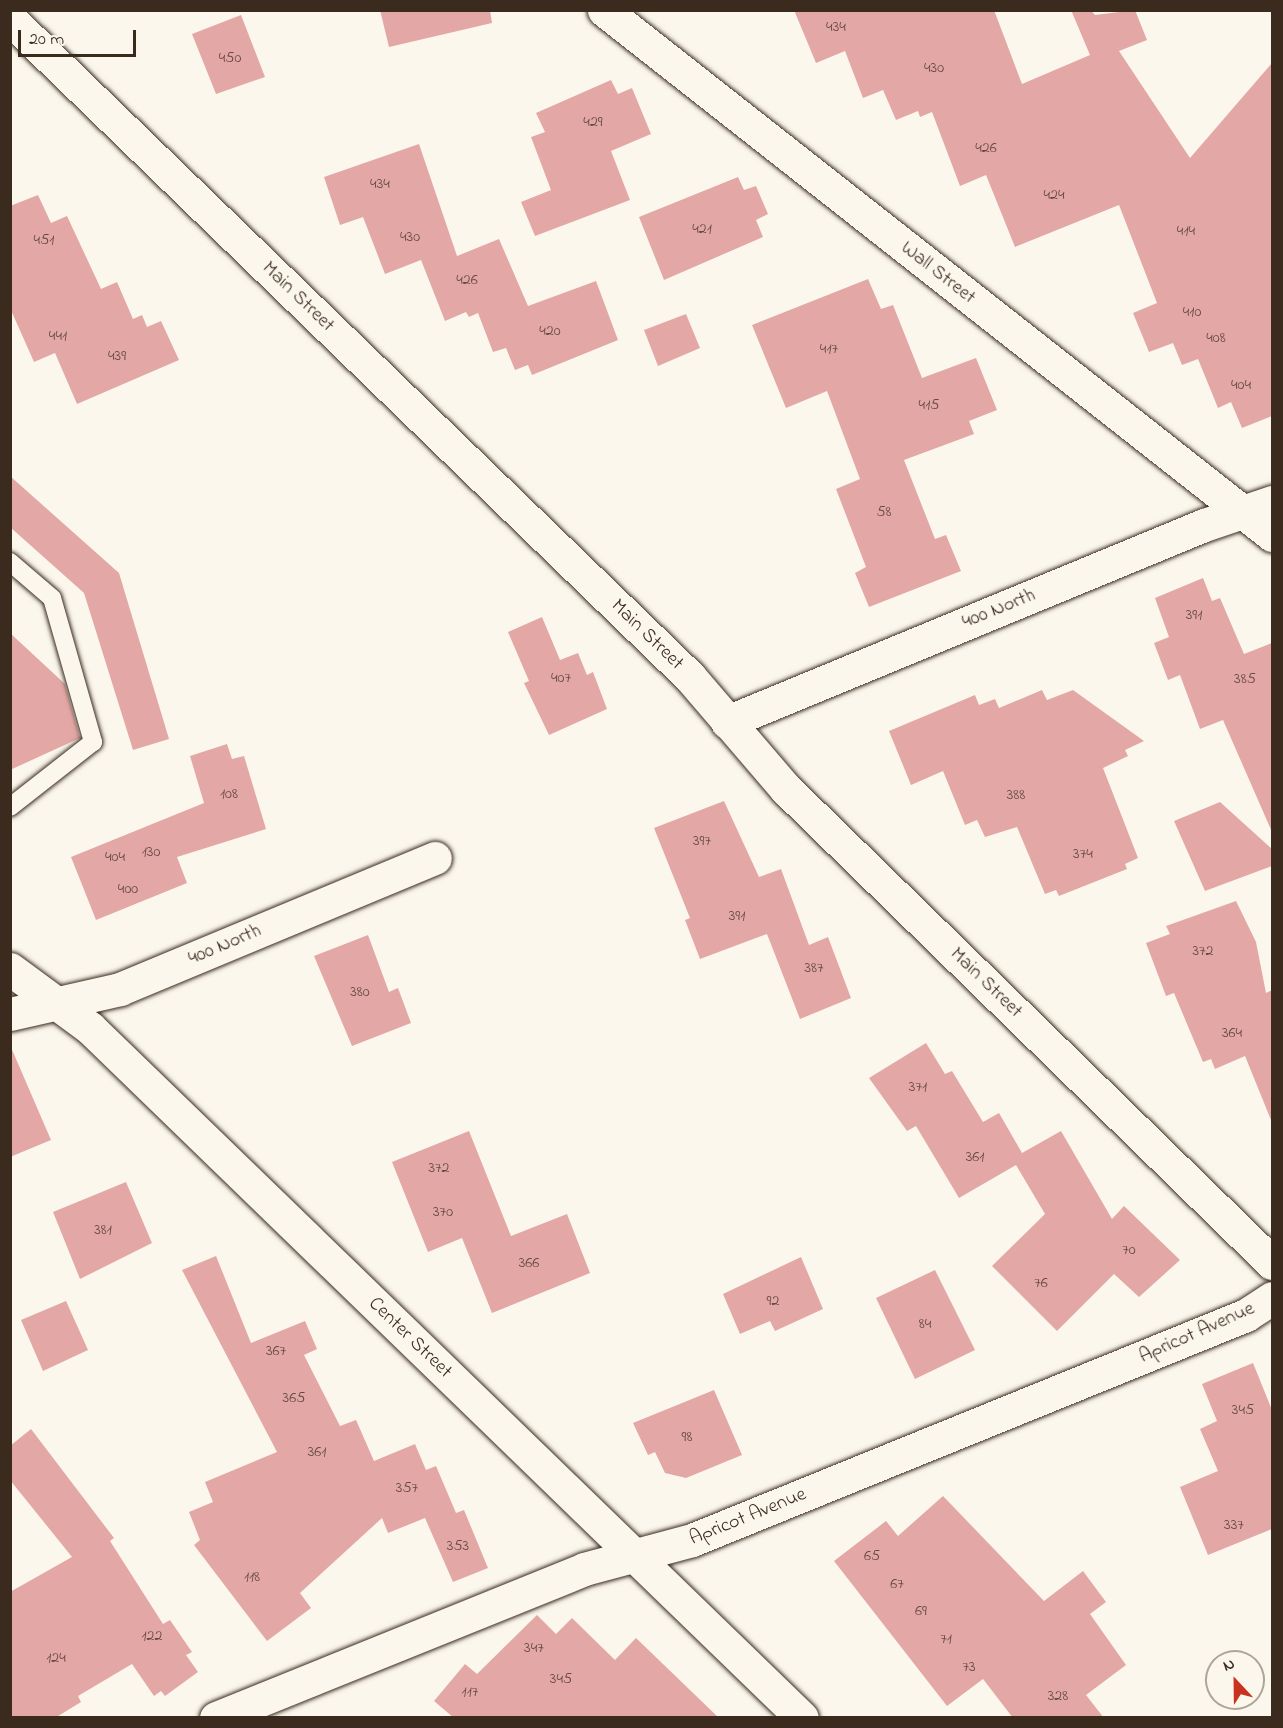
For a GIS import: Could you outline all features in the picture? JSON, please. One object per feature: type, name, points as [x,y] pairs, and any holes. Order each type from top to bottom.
[{"type":"street","name":"Wall Street","points":[[604,10],[1257,507],[1272,535]]},
{"type":"street","name":"Main Street","points":[[10,19],[690,677],[786,789],[1272,1263]]},
{"type":"street","name":"400 North","points":[[727,722],[1257,507]]},
{"type":"street","name":"400 North","points":[[10,1014],[120,989],[435,858]]},
{"type":"street","name":"Center Street","points":[[10,969],[90,1028],[802,1718]]},
{"type":"street","name":"Apricot Avenue","points":[[216,1718],[584,1569],[637,1557],[692,1540],[1246,1315],[1272,1298]]},
{"type":"lane","points":[[10,562],[52,598],[93,742],[10,807]]},
{"type":"building","points":[[380,10],[490,10],[492,23],[389,47]]},
{"type":"building","points":[[794,10],[994,10],[1022,84],[1090,55],[1071,10],[1091,10],[1095,15],[1135,10],[1147,40],[1119,51],[1190,158],[1272,63],[1272,416],[1242,428],[1231,402],[1218,408],[1198,359],[1182,365],[1173,343],[1149,352],[1133,313],[1157,303],[1119,205],[1015,247],[986,175],[960,186],[932,112],[920,117],[918,111],[896,120],[883,90],[863,98],[845,51],[816,63]]},
{"type":"building","points":[[241,15],[265,77],[216,94],[192,34]]},
{"type":"building","points":[[611,80],[618,94],[632,88],[651,134],[611,151],[630,200],[535,236],[521,202],[551,190],[531,137],[545,132],[536,113]]},
{"type":"building","points":[[419,144],[457,256],[499,239],[528,306],[596,281],[618,340],[532,375],[528,365],[515,370],[506,348],[493,352],[478,313],[469,317],[466,312],[445,321],[421,260],[385,274],[363,217],[340,225],[324,177]]},
{"type":"building","points":[[738,177],[744,190],[756,186],[768,214],[756,220],[763,237],[664,280],[639,217]]},
{"type":"building","points":[[38,195],[51,223],[67,216],[101,289],[117,282],[133,319],[142,315],[147,327],[161,321],[179,360],[77,404],[55,353],[34,362],[10,308],[10,206]]},
{"type":"building","points":[[868,279],[881,309],[893,305],[922,378],[976,358],[997,410],[969,421],[974,434],[904,460],[935,539],[946,535],[961,571],[869,607],[855,573],[866,567],[836,489],[860,479],[827,391],[786,408],[752,325]]},
{"type":"building","points":[[686,314],[700,348],[658,366],[644,330]]},
{"type":"building","points":[[10,476],[119,573],[169,739],[133,750],[84,593],[10,527]]},
{"type":"building","points":[[1203,578],[1212,601],[1220,598],[1244,654],[1272,643],[1272,832],[1223,720],[1200,729],[1180,675],[1168,680],[1154,643],[1169,637],[1155,598]]},
{"type":"building","points":[[542,617],[560,660],[578,653],[587,675],[593,672],[607,709],[549,735],[524,683],[529,681],[508,632]]},
{"type":"building","points":[[10,633],[65,684],[80,738],[10,770]]},
{"type":"building","points":[[1042,690],[1047,700],[1073,690],[1144,741],[1125,750],[1128,756],[1103,768],[1138,858],[1125,864],[1127,869],[1059,896],[1056,890],[1045,894],[1017,827],[985,837],[977,820],[965,825],[943,771],[911,785],[889,731],[975,695],[979,705],[995,699],[999,708]]},
{"type":"building","points":[[227,744],[232,759],[244,756],[266,829],[177,857],[187,883],[96,920],[71,857],[204,803],[190,756]]},
{"type":"building","points":[[724,801],[759,877],[781,869],[809,945],[828,937],[851,998],[800,1019],[767,934],[700,959],[685,920],[690,918],[654,828]]},
{"type":"building","points":[[1220,802],[1272,849],[1272,866],[1205,891],[1174,821]]},
{"type":"building","points":[[1236,901],[1256,942],[1266,993],[1272,990],[1271,1120],[1245,1056],[1215,1069],[1211,1059],[1203,1062],[1174,993],[1166,996],[1146,943],[1170,934],[1166,926]]},
{"type":"building","points":[[368,935],[389,992],[398,988],[411,1023],[352,1046],[314,956]]},
{"type":"building","points":[[926,1043],[945,1074],[952,1071],[983,1122],[999,1113],[1022,1153],[1061,1131],[1112,1219],[1124,1206],[1180,1260],[1139,1297],[1114,1274],[1057,1331],[992,1266],[1045,1214],[1016,1165],[959,1198],[916,1126],[907,1131],[869,1078]]},
{"type":"building","points":[[10,1045],[51,1140],[10,1157]]},
{"type":"building","points":[[469,1131],[511,1236],[567,1214],[590,1273],[492,1313],[462,1238],[428,1252],[392,1162]]},
{"type":"building","points":[[126,1182],[152,1243],[80,1279],[53,1212]]},
{"type":"building","points":[[216,1256],[251,1343],[305,1321],[317,1349],[304,1355],[340,1426],[356,1420],[374,1461],[415,1444],[426,1470],[436,1466],[456,1513],[464,1510],[488,1568],[453,1582],[425,1518],[388,1533],[382,1518],[300,1593],[311,1608],[267,1641],[194,1545],[200,1540],[189,1512],[213,1502],[205,1482],[277,1452],[182,1270]]},
{"type":"building","points":[[801,1257],[823,1309],[775,1331],[770,1321],[740,1334],[723,1294]]},
{"type":"building","points":[[935,1270],[975,1350],[915,1379],[876,1298]]},
{"type":"building","points":[[66,1301],[88,1350],[43,1371],[21,1320]]},
{"type":"building","points":[[1253,1363],[1272,1410],[1272,1529],[1208,1555],[1180,1487],[1218,1471],[1200,1429],[1217,1421],[1202,1384]]},
{"type":"building","points":[[714,1390],[742,1455],[686,1478],[665,1473],[655,1452],[648,1455],[633,1423]]},
{"type":"building","points":[[31,1429],[114,1538],[110,1541],[163,1624],[170,1620],[192,1652],[186,1655],[198,1672],[165,1696],[161,1691],[154,1696],[132,1664],[78,1696],[81,1702],[55,1718],[10,1718],[10,1592],[72,1557],[10,1480],[10,1446]]},
{"type":"building","points":[[943,1496],[1044,1601],[1083,1571],[1106,1602],[1090,1614],[1126,1665],[1086,1695],[1104,1718],[1013,1718],[983,1679],[947,1706],[834,1561],[886,1521],[898,1536]]},
{"type":"building","points":[[537,1615],[556,1634],[572,1618],[615,1660],[636,1638],[719,1718],[454,1718],[434,1701],[465,1664],[477,1674]]}]
